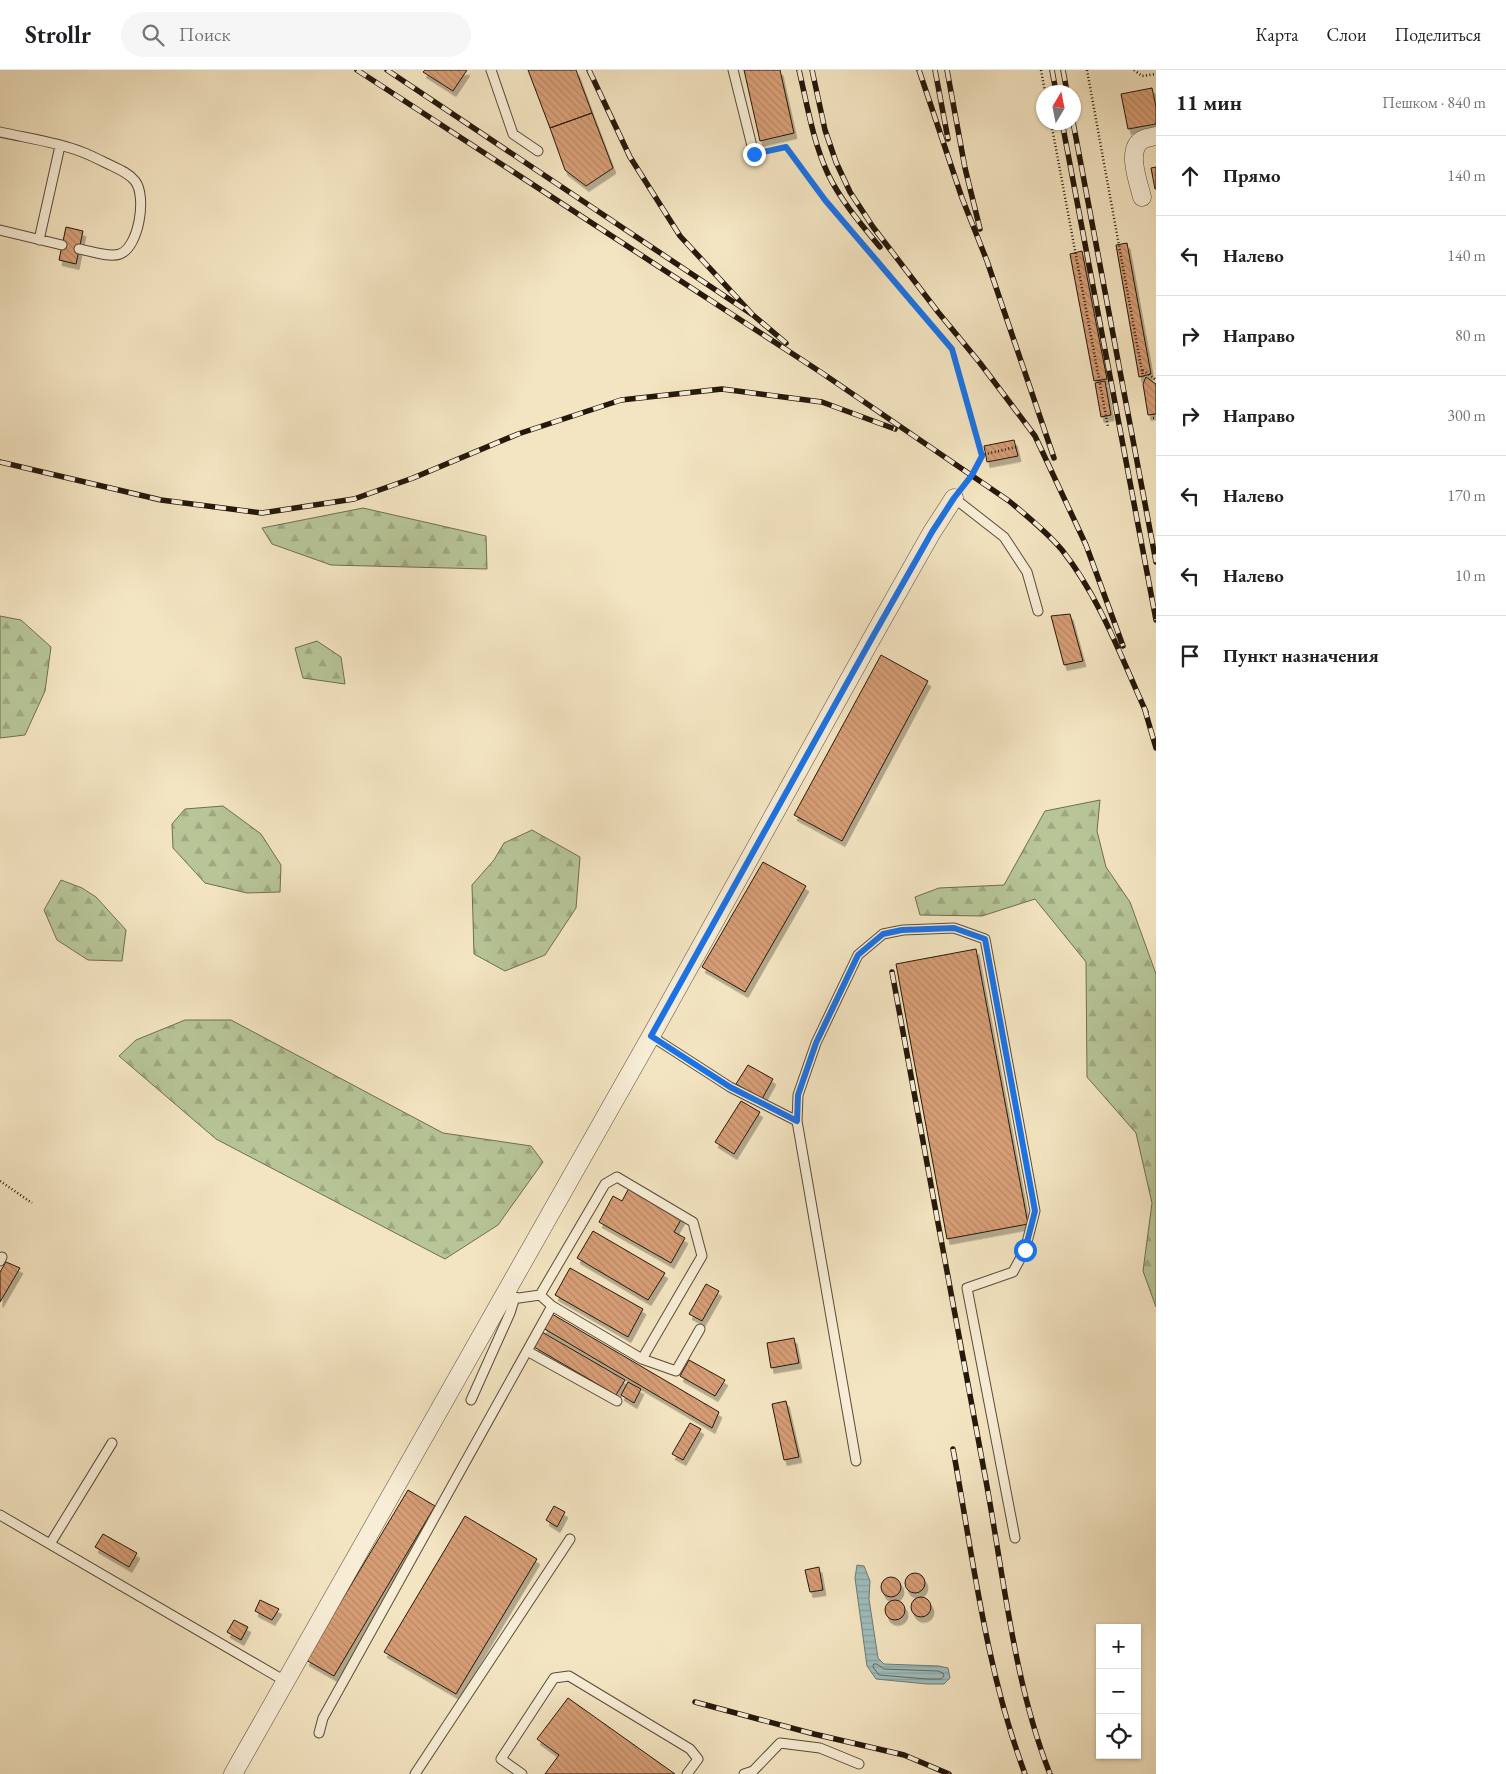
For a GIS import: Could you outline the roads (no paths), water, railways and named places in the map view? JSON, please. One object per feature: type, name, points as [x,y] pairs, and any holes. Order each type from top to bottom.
[{"type":"street","points":[[1142,197],[1134,162],[1134,148],[1143,139],[1156,136]]},
{"type":"street","points":[[233,1774],[285,1680],[509,1296],[867,646],[932,532],[954,498]]},
{"type":"lane","points":[[490,70],[513,134],[538,151]]},
{"type":"lane","points":[[733,70],[754,154]]},
{"type":"lane","points":[[0,132],[81,151],[122,170],[136,182],[141,208],[130,248],[120,254],[105,254],[79,249]]},
{"type":"lane","points":[[39,240],[60,146]]},
{"type":"lane","points":[[0,230],[62,245]]},
{"type":"lane","points":[[954,498],[1004,537],[1027,572],[1038,611]]},
{"type":"lane","points":[[856,1462],[797,1121],[798,1095],[816,1043],[858,955],[883,934],[902,930],[954,928],[985,939],[1035,1211],[1025,1250],[1013,1272],[967,1288],[1015,1538]]},
{"type":"lane","points":[[651,1036],[730,1087],[797,1121]]},
{"type":"lane","points":[[540,1295],[605,1184],[617,1176],[693,1222],[702,1256],[642,1359]]},
{"type":"lane","points":[[471,1400],[510,1313],[509,1296],[540,1295],[552,1306],[642,1359],[676,1371],[700,1329]]},
{"type":"lane","points":[[318,1733],[324,1718],[552,1306]]},
{"type":"lane","points":[[527,1351],[617,1401]]},
{"type":"lane","points":[[50,1544],[112,1443]]},
{"type":"lane","points":[[0,1515],[285,1680]]},
{"type":"lane","points":[[415,1774],[570,1539]]},
{"type":"lane","points":[[522,1774],[501,1759],[554,1678],[569,1676],[690,1749],[698,1759],[688,1774]]},
{"type":"lane","points":[[744,1774],[753,1771],[780,1743],[820,1748],[860,1764]]},
{"type":"water","points":[[857,1565],[864,1566],[870,1581],[869,1599],[878,1658],[884,1664],[948,1668],[950,1678],[944,1684],[876,1679],[867,1666],[855,1578]]},
{"type":"railway","points":[[357,70],[822,373],[1009,501],[1037,524],[1062,550],[1088,588],[1109,628],[1146,712]]},
{"type":"railway","points":[[387,70],[753,315]]},
{"type":"railway","points":[[589,70],[630,157],[680,236],[753,315],[786,343]]},
{"type":"railway","points":[[799,70],[814,136],[828,174],[845,203],[880,247]]},
{"type":"railway","points":[[812,70],[825,130],[836,162],[850,192],[873,227],[1035,436],[1086,545],[1123,646]]},
{"type":"railway","points":[[919,70],[1054,458]]},
{"type":"railway","points":[[935,70],[948,139]]},
{"type":"railway","points":[[947,70],[965,168],[980,229]]},
{"type":"railway","points":[[1052,70],[1055,85]]},
{"type":"railway","points":[[1063,70],[1066,85]]},
{"type":"railway","points":[[1064,130],[1156,620]]},
{"type":"railway","points":[[1075,130],[1156,562]]},
{"type":"railway","points":[[0,462],[161,500],[262,513],[354,499],[413,478],[518,434],[621,400],[722,389],[822,402],[895,429]]},
{"type":"railway","points":[[1144,707],[1156,748]]},
{"type":"railway","points":[[892,972],[986,1481],[1011,1630],[1027,1703],[1050,1774]]},
{"type":"railway","points":[[953,1449],[990,1654],[1000,1695],[1025,1774]]},
{"type":"railway","points":[[695,1702],[814,1734],[904,1755],[949,1774]]}]
